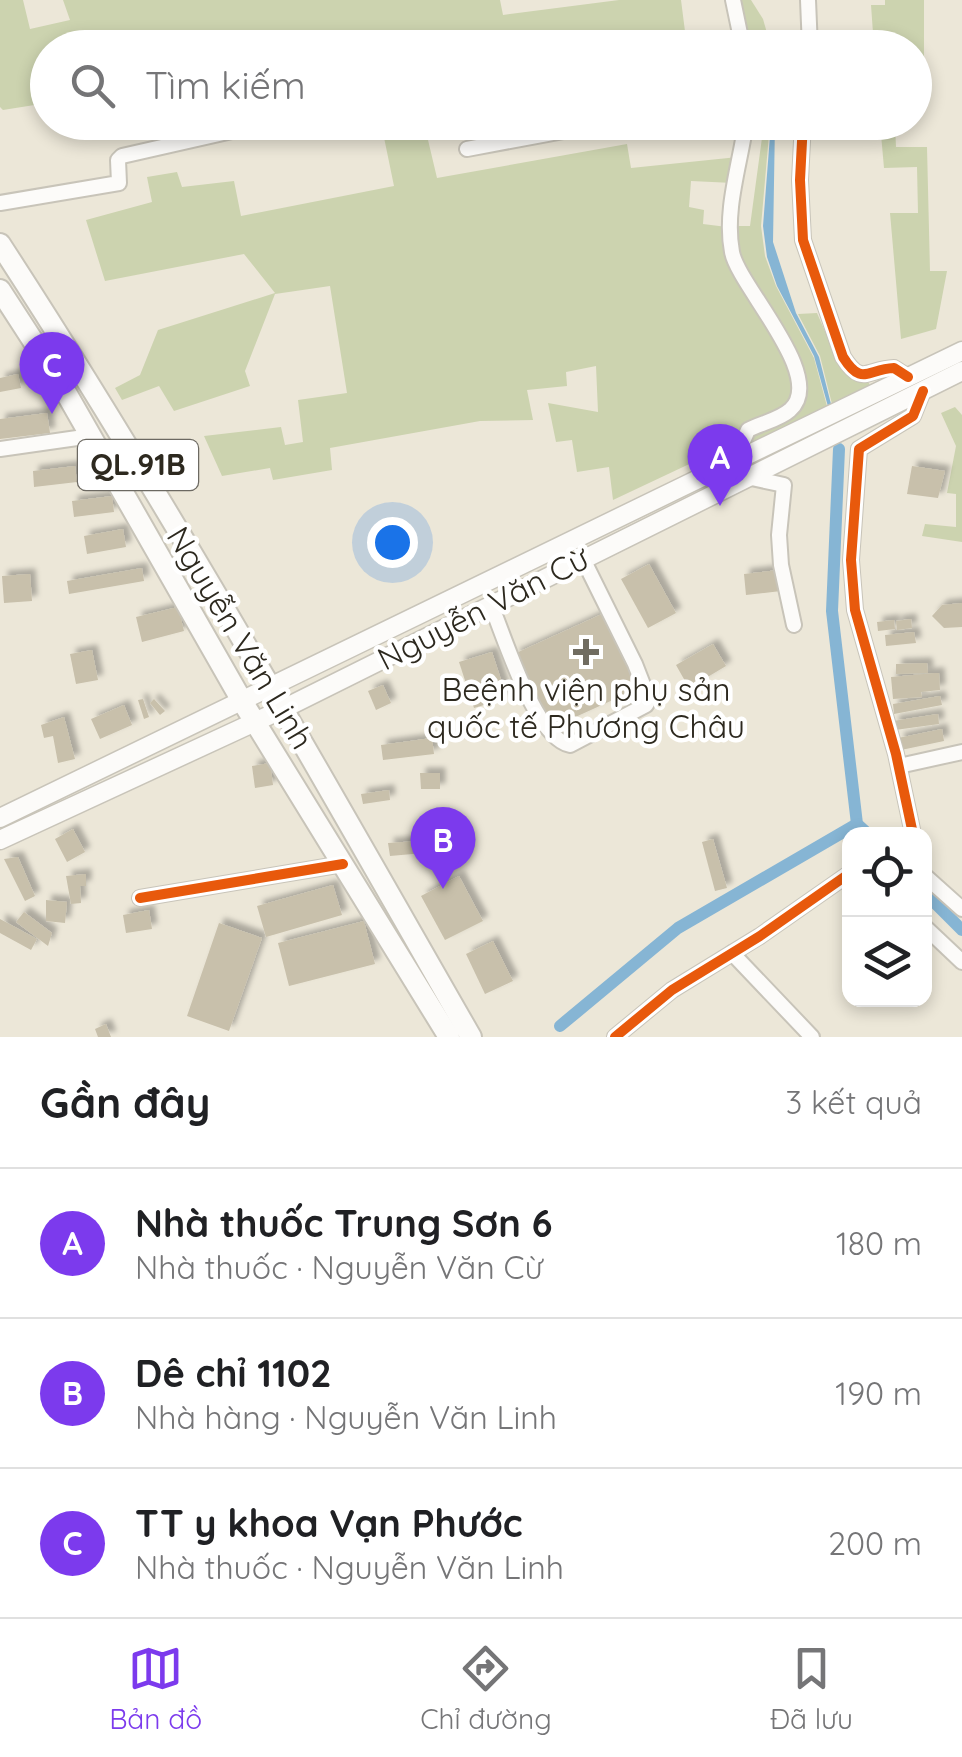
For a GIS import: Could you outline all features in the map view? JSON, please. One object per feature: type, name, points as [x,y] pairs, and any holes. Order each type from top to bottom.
[{"type":"highway","name":"Nguyễn Văn Linh","points":[[0,244],[72,356],[271,688],[471,1037]]},
{"type":"highway","name":"Nguyễn Văn Linh","points":[[0,290],[6,312],[90,436],[242,701],[448,1037]]},
{"type":"main road","name":"Nguyễn Văn Cừ","points":[[850,416],[873,395],[962,351]]},
{"type":"main road","name":"Nguyễn Văn Cừ","points":[[0,818],[242,701],[650,515],[850,416],[922,391],[962,371]]},
{"type":"main road","name":"Nguyễn Văn Cừ","points":[[0,840],[283,709],[584,559],[650,515]]},
{"type":"street","points":[[733,0],[739,30]]},
{"type":"street","points":[[808,0],[809,30]]},
{"type":"street","points":[[0,202],[120,183],[118,160],[122,156],[193,140]]},
{"type":"street","points":[[467,149],[515,140]]},
{"type":"street","points":[[743,140],[730,231],[732,251],[738,270],[784,342],[797,378],[790,411],[748,430],[740,470],[784,488],[779,534],[781,565],[794,625]]},
{"type":"street","points":[[803,140],[801,211],[810,267],[842,356],[854,372],[875,379],[873,395]]},
{"type":"street","points":[[869,375],[887,368],[900,369],[908,377]]},
{"type":"street","points":[[909,827],[899,766],[855,610],[852,514],[858,448],[913,416],[922,391]]},
{"type":"street","points":[[0,449],[90,436]]},
{"type":"street","points":[[491,605],[539,719],[554,739],[570,746],[649,700],[584,559]]},
{"type":"street","points":[[899,766],[962,752]]},
{"type":"street","points":[[140,898],[343,864]]},
{"type":"street","points":[[616,1037],[672,990],[842,879]]},
{"type":"street","points":[[932,882],[962,910]]},
{"type":"street","points":[[932,934],[962,962]]},
{"type":"street","points":[[732,953],[812,1037]]},
{"type":"green space","points":[[0,0],[23,0],[30,29],[70,20],[63,0],[500,0],[503,15],[619,0],[681,0],[685,30],[30,30],[30,106],[3,110]]},
{"type":"green space","points":[[736,0],[751,0],[766,30],[742,30]]},
{"type":"green space","points":[[885,0],[924,0],[924,30],[873,30],[871,5],[885,5]]},
{"type":"green space","points":[[385,140],[428,140],[437,178],[627,144],[631,168],[738,157],[733,183],[691,181],[689,207],[704,210],[703,224],[727,227],[727,251],[790,364],[793,393],[787,408],[739,429],[736,442],[613,500],[609,467],[577,472],[572,440],[556,442],[548,403],[598,412],[596,366],[566,372],[567,386],[527,390],[533,420],[480,421],[330,448],[332,470],[273,480],[270,468],[222,476],[204,436],[281,427],[285,445],[303,442],[298,400],[347,393],[330,286],[275,294],[245,371],[250,386],[174,411],[159,386],[122,400],[115,388],[140,375],[158,330],[275,293],[244,254],[105,281],[86,220],[152,202],[147,177],[177,172],[182,187],[234,181],[241,216],[394,186]]},
{"type":"green space","points":[[762,140],[769,140],[761,226],[765,256],[776,286],[814,358],[828,410],[744,451],[749,437],[793,413],[800,371],[742,268],[732,226],[750,226]]},
{"type":"green space","points":[[882,140],[896,140],[896,147],[927,147],[930,271],[947,271],[936,329],[901,339],[890,213],[918,213],[917,167],[884,168]]},
{"type":"green space","points":[[817,313],[842,370],[870,387],[833,408],[820,356],[798,314]]},
{"type":"green space","points":[[955,407],[962,415],[962,542],[922,536],[925,524],[956,527],[956,494],[947,493],[956,446],[941,413]]},
{"type":"water","points":[[770,140],[775,140],[773,242],[796,313],[819,357],[832,408],[829,410],[814,356],[777,286],[767,257],[763,226]]},
{"type":"building","points":[[18,374],[21,388],[0,392],[0,378]]},
{"type":"building","points":[[47,413],[50,433],[0,439],[0,419]]},
{"type":"building","points":[[75,466],[77,482],[34,487],[33,471]]},
{"type":"building","points":[[912,466],[945,471],[938,498],[907,494]]},
{"type":"building","points":[[112,496],[114,512],[74,517],[72,501]]},
{"type":"building","points":[[123,529],[126,547],[87,554],[84,536]]},
{"type":"building","points":[[649,564],[676,613],[648,628],[621,579]]},
{"type":"building","points":[[142,568],[144,581],[69,594],[67,581]]},
{"type":"building","points":[[778,570],[781,591],[746,595],[744,574]]},
{"type":"building","points":[[30,574],[32,601],[4,603],[2,576]]},
{"type":"building","points":[[962,603],[962,627],[944,628],[932,616],[942,605]]},
{"type":"building","points":[[178,607],[184,631],[142,642],[136,617]]},
{"type":"building","points":[[602,614],[637,689],[549,729],[514,654]]},
{"type":"building","points":[[911,619],[912,628],[897,630],[896,621]]},
{"type":"building","points":[[894,620],[895,629],[878,631],[877,622]]},
{"type":"building","points":[[914,632],[916,643],[886,646],[885,635]]},
{"type":"building","points":[[713,644],[726,666],[689,688],[676,665]]},
{"type":"building","points":[[92,650],[98,680],[76,684],[70,654]]},
{"type":"building","points":[[492,652],[507,698],[474,708],[459,662]]},
{"type":"building","points":[[927,663],[928,673],[896,674],[896,664]]},
{"type":"building","points":[[939,673],[940,690],[921,692],[922,697],[893,699],[891,677]]},
{"type":"building","points":[[383,685],[391,703],[376,710],[368,691]]},
{"type":"building","points":[[940,696],[942,705],[894,714],[893,704]]},
{"type":"building","points":[[143,699],[149,717],[144,719],[138,700]]},
{"type":"building","points":[[154,699],[165,711],[160,715],[150,703]]},
{"type":"building","points":[[124,705],[132,725],[100,739],[91,719]]},
{"type":"building","points":[[938,714],[939,724],[895,730],[893,721]]},
{"type":"building","points":[[64,717],[75,759],[58,763],[53,736],[44,738],[41,725]]},
{"type":"building","points":[[942,729],[944,741],[901,750],[898,738]]},
{"type":"building","points":[[432,738],[434,754],[383,760],[381,745]]},
{"type":"building","points":[[270,763],[273,785],[255,788],[252,766]]},
{"type":"building","points":[[420,773],[440,773],[440,789],[421,789]]},
{"type":"building","points":[[389,790],[390,800],[363,804],[361,794]]},
{"type":"building","points":[[73,829],[85,852],[67,862],[55,839]]},
{"type":"building","points":[[713,839],[727,888],[715,891],[702,842]]},
{"type":"building","points":[[433,840],[435,852],[390,856],[388,843]]},
{"type":"building","points":[[18,857],[35,896],[25,901],[4,859]]},
{"type":"building","points":[[86,874],[86,886],[80,886],[81,903],[71,904],[66,876]]},
{"type":"building","points":[[459,876],[483,921],[445,940],[421,896]]},
{"type":"building","points":[[333,885],[342,915],[266,937],[257,906]]},
{"type":"building","points":[[46,900],[67,902],[65,923],[46,921]]},
{"type":"building","points":[[149,910],[152,929],[126,933],[123,915]]},
{"type":"building","points":[[24,912],[52,933],[48,946],[16,922]]},
{"type":"building","points":[[0,919],[37,939],[31,950],[0,933]]},
{"type":"building","points":[[364,921],[375,964],[289,986],[278,943]]},
{"type":"building","points":[[219,923],[262,938],[229,1031],[187,1016]]},
{"type":"building","points":[[493,941],[513,981],[485,994],[466,954]]},
{"type":"building","points":[[106,1024],[111,1037],[98,1037],[95,1029]]},
{"type":"waterway","points":[[839,449],[832,611],[860,827]]},
{"type":"waterway","points":[[560,1026],[678,928],[857,824]]},
{"type":"waterway","points":[[932,900],[962,930]]},
{"type":"cycle path","points":[[802,140],[803,240],[843,357],[860,374],[894,368],[908,377]]},
{"type":"cycle path","points":[[912,827],[896,754],[855,610],[851,560],[859,449],[913,416],[923,391]]},
{"type":"cycle path","points":[[140,898],[343,864]]},
{"type":"cycle path","points":[[615,1037],[672,990],[760,936],[842,879]]},
{"type":"place","name":"TT y khoa Vạn Phước","points":[[52,414]]},
{"type":"place","name":"Nhà thuốc Trung Sơn 6","points":[[720,506]]},
{"type":"place","name":"Beệnh viện phụ sản quốc tế Phương Châu","points":[[586,652]]},
{"type":"place","name":"Dê chỉ 1102","points":[[443,889]]}]
